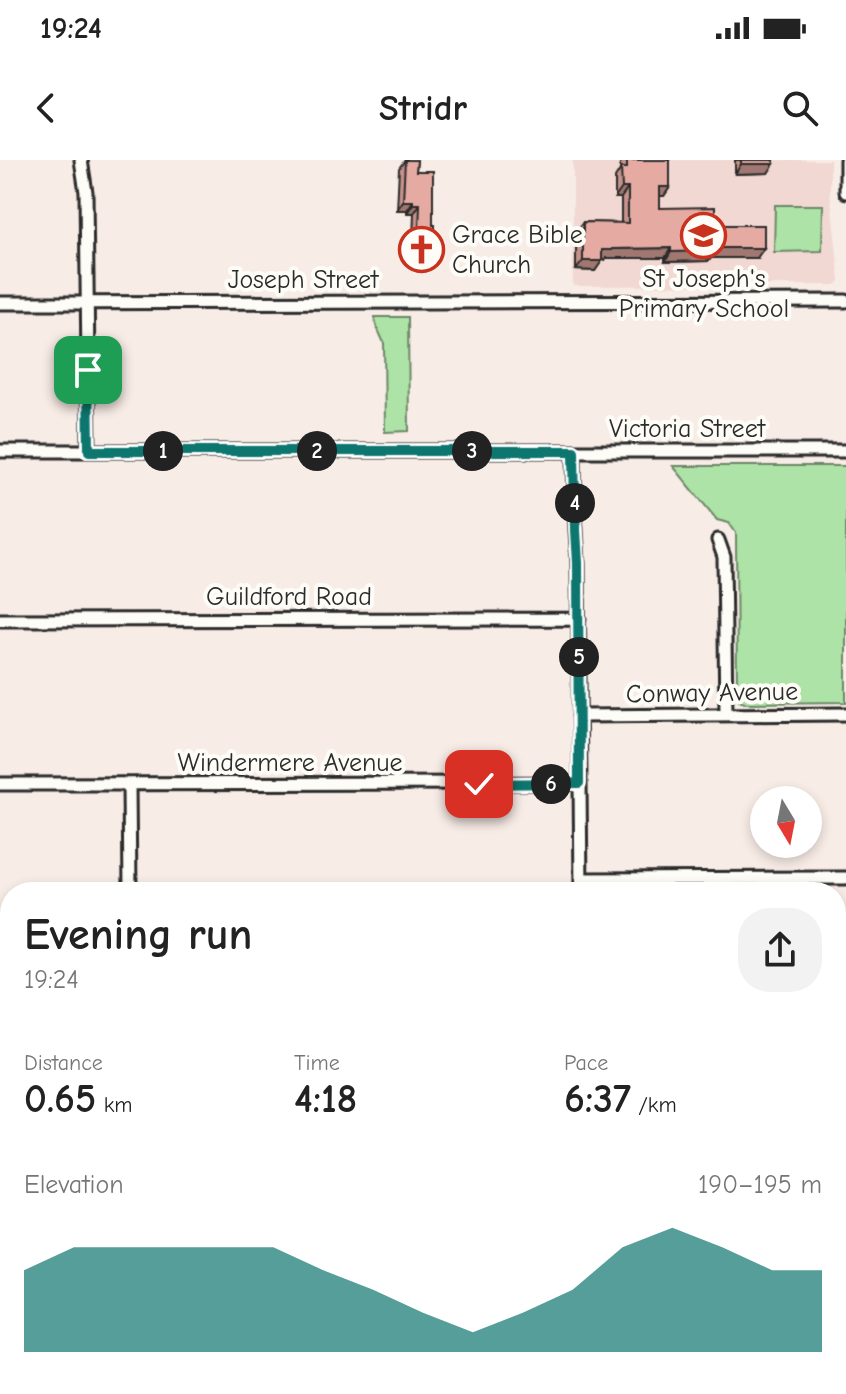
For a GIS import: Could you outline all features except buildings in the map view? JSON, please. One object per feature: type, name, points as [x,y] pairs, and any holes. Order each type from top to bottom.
[{"type":"street","points":[[81,160],[86,192],[89,451]]},
{"type":"street","points":[[846,160],[846,192]]},
{"type":"street","name":"Joseph Street","points":[[0,303],[846,301]]},
{"type":"street","name":"Victoria Street","points":[[0,451],[846,451]]},
{"type":"street","points":[[574,451],[581,882]]},
{"type":"street","points":[[718,540],[724,557],[726,714]]},
{"type":"street","name":"Guildford Road","points":[[0,620],[579,619]]},
{"type":"street","name":"Conway Avenue","points":[[579,716],[846,714]]},
{"type":"street","name":"Windermere Avenue","points":[[0,784],[579,783]]},
{"type":"street","points":[[129,785],[130,882]]},
{"type":"street","points":[[714,882],[846,878]]},
{"type":"shaded area","name":"St Joseph's Primary School","points":[[573,160],[830,160],[830,191],[840,281],[836,285],[573,286]]},
{"type":"green space","points":[[775,205],[823,205],[822,251],[774,252]]},
{"type":"green space","points":[[375,317],[408,317],[409,431],[385,432],[384,343]]},
{"type":"green space","points":[[673,466],[846,466],[846,702],[747,703],[739,700],[736,533],[729,523],[717,520]]},
{"type":"place","name":"St Joseph's Primary School","points":[[704,236]]},
{"type":"place","name":"Grace Bible Church","points":[[421,250]]},
{"type":"route","points":[[88,370],[89,451],[574,451],[579,783],[479,784]]}]
